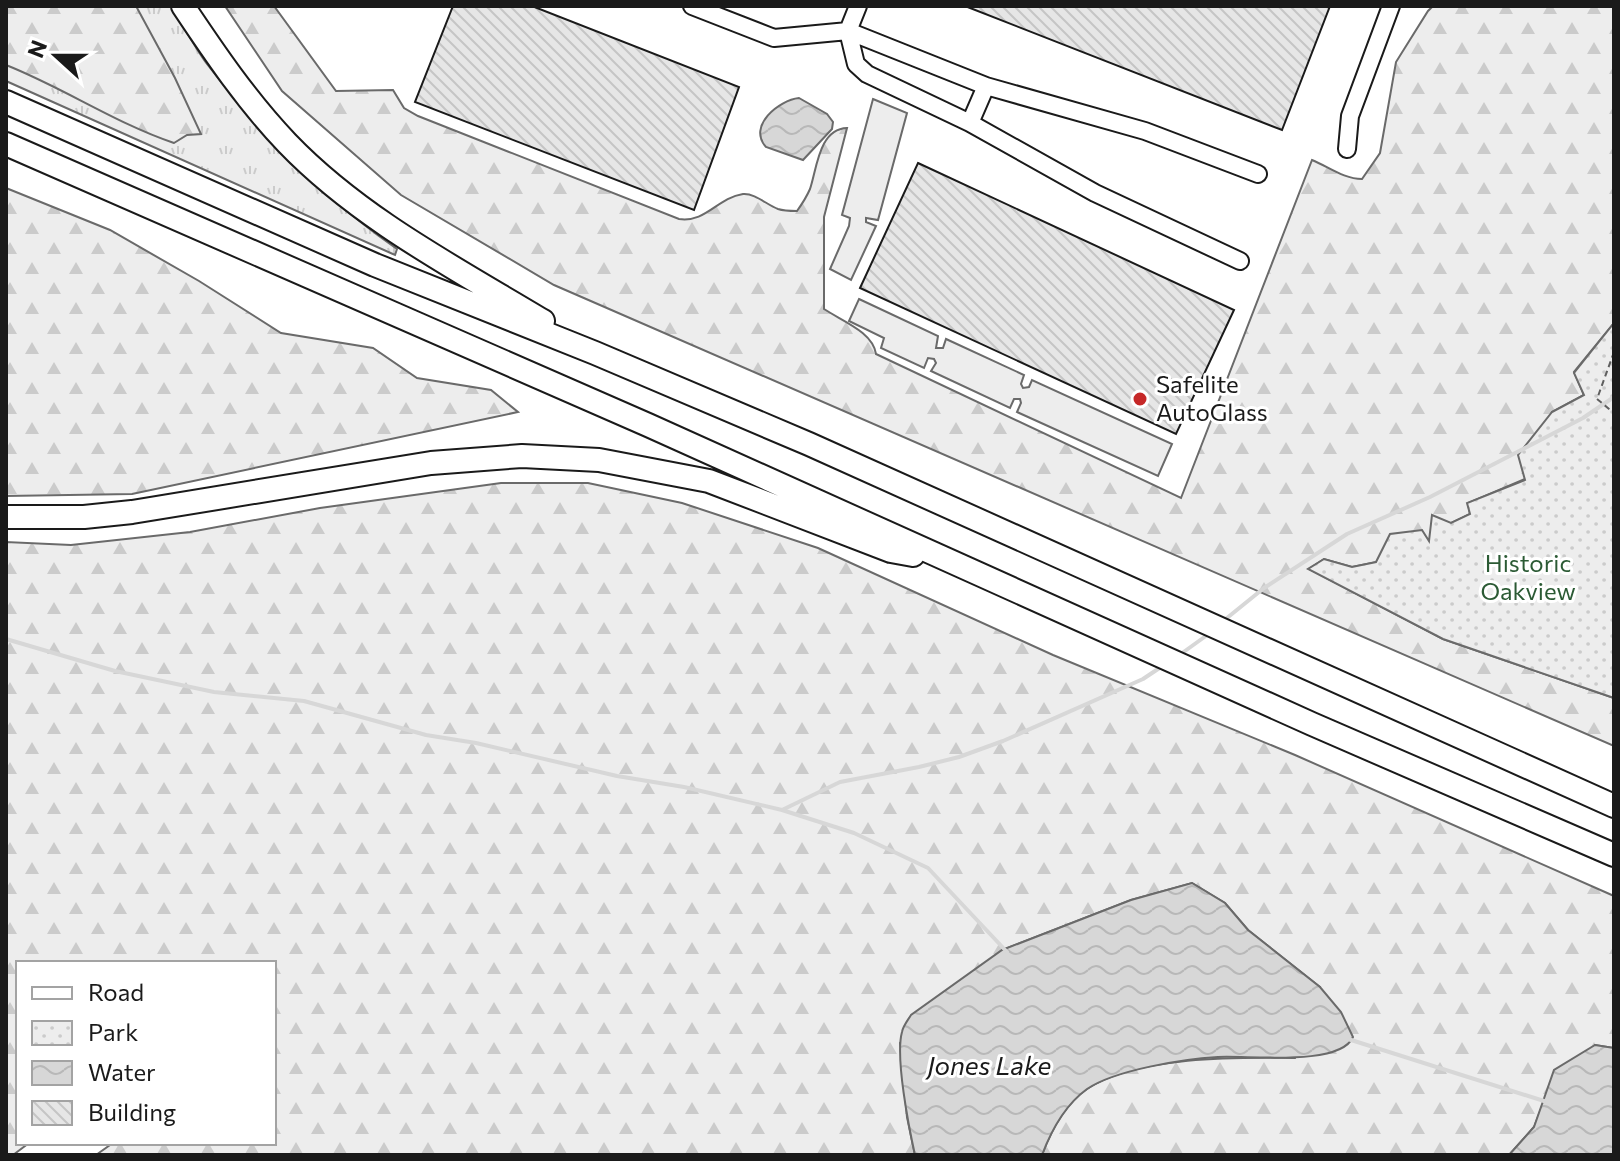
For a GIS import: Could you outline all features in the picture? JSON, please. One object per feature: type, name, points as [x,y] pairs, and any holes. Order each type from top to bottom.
[{"type":"highway","points":[[183,6],[229,74],[287,143],[351,199],[412,242],[595,353]]},
{"type":"highway","points":[[6,102],[375,265],[595,353],[809,444],[1614,806]]},
{"type":"highway","points":[[6,144],[620,412],[1614,855]]},
{"type":"highway","points":[[6,517],[84,517],[132,512],[431,463],[522,456],[599,460],[709,481],[891,551],[952,562]]},
{"type":"highway","points":[[1543,776],[1614,800]]},
{"type":"street","points":[[692,6],[774,38],[848,31],[986,86],[1145,131],[1258,174]]},
{"type":"street","points":[[858,6],[848,31],[856,64],[867,74],[970,123],[1095,193],[1240,261]]},
{"type":"street","points":[[1347,149],[1350,116],[1391,6]]},
{"type":"street","points":[[970,123],[986,86]]},
{"type":"path","points":[[1614,352],[1597,399],[1614,413]]},
{"type":"green space","points":[[6,6],[171,6],[207,64],[249,115],[319,187],[397,249],[395,255],[6,81]]},
{"type":"green space","points":[[6,6],[136,6],[201,134],[187,135],[174,143],[131,126],[6,65]]},
{"type":"green space","points":[[225,6],[274,6],[336,91],[393,90],[404,108],[418,116],[679,219],[697,217],[743,194],[778,209],[797,211],[810,189],[825,142],[830,135],[847,128],[824,217],[824,309],[863,333],[874,346],[876,354],[1181,498],[1312,160],[1343,175],[1362,179],[1380,153],[1396,62],[1428,11],[1433,6],[1614,6],[1614,323],[1574,372],[1584,395],[1552,412],[1525,479],[1468,503],[1470,514],[1451,523],[1429,543],[1377,562],[1352,567],[1324,559],[1309,569],[1443,639],[1614,698],[1614,746],[554,285],[401,195],[282,91]]},
{"type":"green space","points":[[6,188],[110,230],[281,333],[373,348],[417,378],[491,390],[518,412],[132,494],[6,496]]},
{"type":"green space","name":"Historic Oakview","points":[[1614,323],[1614,698],[1443,639],[1308,569],[1324,559],[1352,567],[1376,562],[1390,534],[1422,530],[1429,541],[1432,515],[1451,523],[1470,514],[1467,503],[1525,480],[1518,455],[1552,412],[1584,395],[1574,373]]},
{"type":"green space","points":[[501,483],[588,483],[682,503],[818,548],[1053,655],[1295,755],[1614,896],[1614,1048],[1595,1045],[1544,1101],[1534,1127],[1509,1155],[1042,1155],[1065,1110],[1087,1089],[1108,1078],[1159,1064],[1295,1058],[1320,987],[1248,930],[1225,903],[1192,883],[1131,900],[1002,950],[900,1043],[907,1117],[915,1155],[96,1155],[110,1145],[276,1145],[276,961],[16,961],[16,1145],[26,1145],[13,1155],[6,1155],[6,542],[71,545],[190,532],[320,508]]},
{"type":"shaded area","points":[[873,99],[907,113],[878,220],[866,218],[866,222],[876,226],[851,280],[830,269],[849,226],[850,218],[842,215]]},
{"type":"shaded area","points":[[859,299],[938,336],[936,348],[943,348],[946,339],[1024,375],[1023,388],[1029,387],[1032,380],[1172,444],[1158,476],[1017,412],[1020,399],[1014,399],[1010,408],[931,371],[936,363],[934,359],[928,358],[924,368],[881,348],[884,338],[849,321]]},
{"type":"water","points":[[799,98],[827,114],[833,122],[832,129],[803,160],[766,147],[760,131],[768,115],[775,109]]},
{"type":"water","name":"Jones Lake","points":[[1192,883],[1225,903],[1248,930],[1320,987],[1341,1012],[1353,1037],[1345,1046],[1330,1052],[1292,1058],[1218,1057],[1187,1060],[1114,1076],[1087,1089],[1072,1103],[1054,1128],[1042,1155],[915,1155],[900,1058],[903,1030],[911,1015],[1002,950],[1131,900]]},
{"type":"water","points":[[1595,1045],[1614,1048],[1614,1155],[1509,1155],[1534,1127],[1554,1070]]},
{"type":"building","points":[[453,6],[532,6],[739,87],[694,210],[415,102]]},
{"type":"building","points":[[965,6],[1330,6],[1282,130]]},
{"type":"building","points":[[918,163],[1234,310],[1176,434],[860,288]]},
{"type":"waterway","points":[[1222,622],[1264,588],[1347,534],[1430,497],[1583,418],[1614,397]]},
{"type":"waterway","points":[[1178,656],[1210,633]]},
{"type":"waterway","points":[[6,639],[115,671],[214,692],[304,701],[426,735],[476,743],[782,810],[854,833],[928,868],[1007,952]]},
{"type":"waterway","points":[[782,810],[840,782],[959,757],[1003,741],[1143,679],[1164,665]]},
{"type":"waterway","points":[[1348,1039],[1544,1101]]},
{"type":"place","name":"Safelite AutoGlass","points":[[1140,399]]}]
